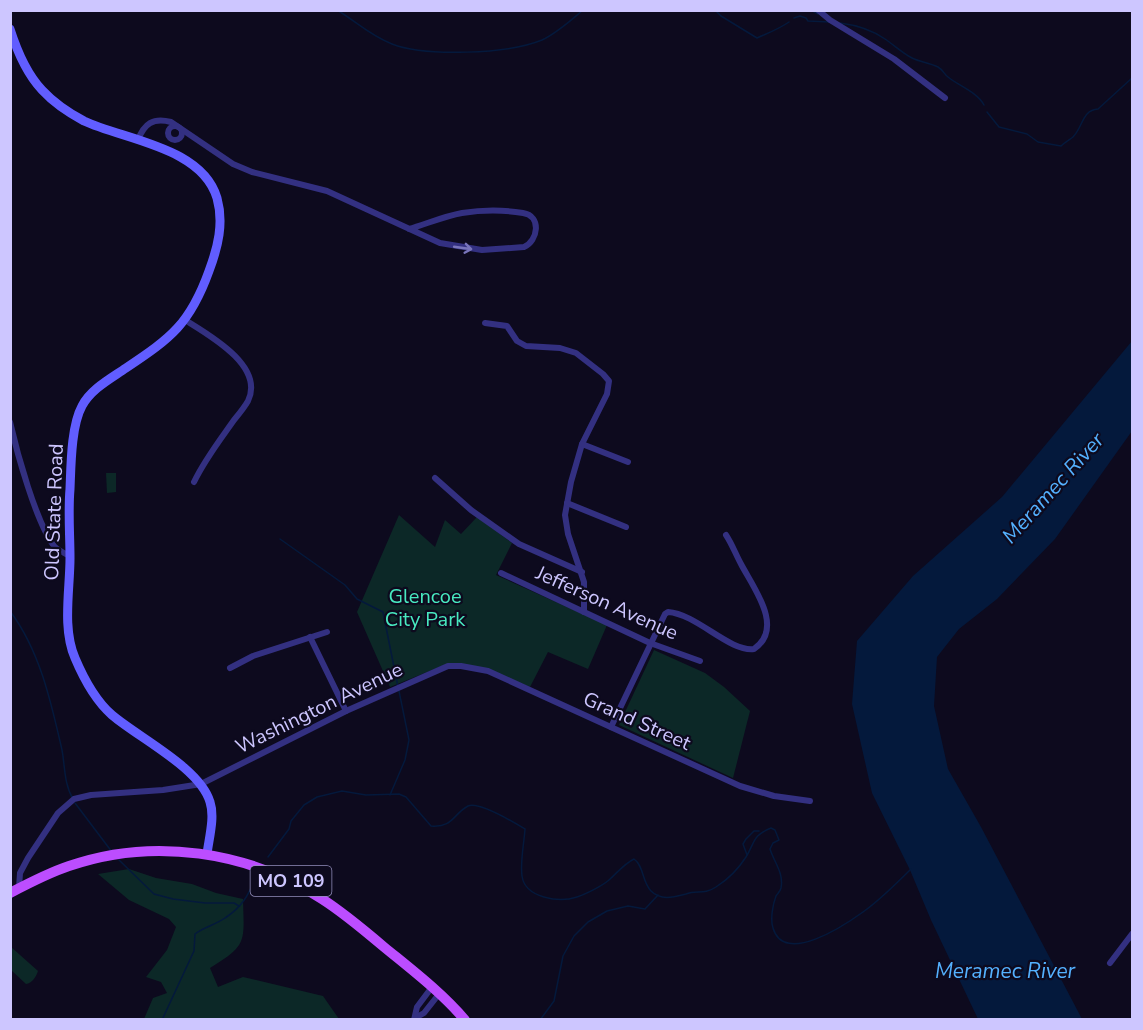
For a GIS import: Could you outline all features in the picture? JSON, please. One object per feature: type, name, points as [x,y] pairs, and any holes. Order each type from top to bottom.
[{"type":"main road","name":"MO 109","points":[[15,891],[61,869],[102,857],[151,851],[207,854],[261,868],[306,889],[352,921],[436,990],[465,1020]]},
{"type":"street","points":[[818,10],[830,20],[894,59],[945,98]]},
{"type":"street","name":"Old State Road","points":[[10,29],[21,58],[34,81],[53,100],[84,120],[140,137],[167,150],[188,163],[207,180],[216,197],[220,222],[216,251],[200,294],[185,320],[163,343],[97,389],[82,406],[75,430],[70,482],[70,640],[74,657],[110,713],[201,784],[212,808],[207,854]]},
{"type":"street","points":[[140,137],[147,124],[166,120],[233,164],[252,172],[327,191],[428,238],[454,246],[482,250],[524,247],[529,245],[535,237],[536,225],[532,217],[526,213],[462,213],[409,228]]},
{"type":"street","points":[[140,137],[156,124],[165,126],[171,139],[194,138]]},
{"type":"street","points":[[168,133],[171,128],[179,128],[182,134],[178,139]]},
{"type":"street","points":[[427,224],[428,238]]},
{"type":"street","points":[[185,320],[208,334],[236,357],[246,371],[250,386],[248,401],[202,465],[194,482]]},
{"type":"street","points":[[485,323],[507,326],[517,340],[526,346],[571,351],[608,378],[610,387],[582,444],[565,515],[568,534],[584,582],[584,612]]},
{"type":"street","points":[[10,422],[20,460],[39,514],[54,545],[70,556]]},
{"type":"street","points":[[582,444],[628,462]]},
{"type":"street","points":[[435,478],[471,510],[519,544],[582,572]]},
{"type":"street","points":[[567,503],[626,528]]},
{"type":"street","points":[[611,727],[650,643],[668,612],[689,618],[741,649],[754,649],[764,640],[767,626],[762,601],[726,535]]},
{"type":"street","name":"Jefferson Avenue","points":[[501,573],[650,643],[700,661]]},
{"type":"street","points":[[230,668],[253,656],[327,632]]},
{"type":"street","points":[[310,637],[346,711]]},
{"type":"street","name":"Washington Avenue","points":[[15,891],[20,873],[28,858],[58,813],[74,799],[91,795],[163,790],[201,784],[346,711],[444,667],[453,666]]},
{"type":"street","name":"Grand Street","points":[[453,666],[488,671],[755,792],[810,801]]},
{"type":"street","points":[[1110,963],[1132,934]]},
{"type":"street","points":[[414,1019],[417,1007],[436,990]]},
{"type":"green space","points":[[106,473],[116,473],[116,492],[107,493]]},
{"type":"green space","name":"Glencoe City Park","points":[[399,515],[435,547],[445,520],[461,534],[477,517],[512,543],[496,575],[607,625],[588,669],[548,652],[530,687],[490,670],[447,664],[390,687],[357,612]]},
{"type":"green space","points":[[654,650],[705,673],[750,711],[733,778],[619,725]]},
{"type":"green space","points":[[129,869],[156,878],[192,884],[216,893],[243,899],[244,925],[241,941],[231,954],[210,968],[218,987],[243,977],[323,996],[339,1019],[144,1019],[153,998],[167,993],[161,982],[146,977],[167,950],[176,927],[169,919],[129,900],[98,874]]},
{"type":"green space","points":[[11,947],[38,971],[34,979],[26,984],[11,970]]},
{"type":"water","name":"Meramec River","points":[[1132,341],[1132,431],[1055,539],[997,599],[959,629],[937,657],[934,706],[948,769],[1082,1019],[978,1019],[872,793],[852,704],[857,641],[913,576],[1002,497]]},
{"type":"waterway","points":[[337,10],[392,44],[425,51],[445,52],[488,51],[527,45],[553,34],[583,10]]},
{"type":"waterway","points":[[715,10],[757,38],[789,22]]},
{"type":"waterway","points":[[811,10],[818,14]]},
{"type":"waterway","points":[[794,18],[800,16],[808,21],[830,22]]},
{"type":"waterway","points":[[840,23],[869,31],[912,58],[938,67],[948,77],[977,96],[984,105]]},
{"type":"waterway","points":[[987,112],[999,127],[1027,134],[1038,142],[1061,146],[1073,137],[1089,112],[1098,109],[1132,78]]},
{"type":"waterway","points":[[280,539],[345,585],[357,599],[383,612],[398,687]]},
{"type":"waterway","points":[[10,611],[37,660],[62,750],[66,781],[73,799]]},
{"type":"waterway","points":[[390,795],[405,760],[409,740],[399,691]]},
{"type":"waterway","points":[[268,857],[304,805],[317,797],[342,791],[366,795],[399,794],[406,797],[431,826],[444,825],[463,809],[473,805],[497,813],[525,829],[522,876],[524,883],[536,894],[552,899],[577,897],[606,882],[634,859],[640,866],[651,891],[659,896],[668,897],[708,891],[716,887],[740,865],[758,836],[771,828],[775,830],[779,840],[773,843],[770,849],[782,883],[774,903],[772,924],[779,939],[789,943],[802,943],[830,933],[876,902],[911,869]]},
{"type":"waterway","points":[[75,803],[112,852]]},
{"type":"waterway","points":[[747,855],[743,844],[754,831],[759,831]]},
{"type":"waterway","points":[[119,860],[154,894],[173,899],[205,903],[234,903],[239,906]]},
{"type":"waterway","points":[[162,1020],[194,951],[195,934],[236,910],[256,877]]},
{"type":"waterway","points":[[540,1020],[554,1001],[563,956],[574,936],[588,922],[607,911],[628,906],[645,909],[658,895]]}]
